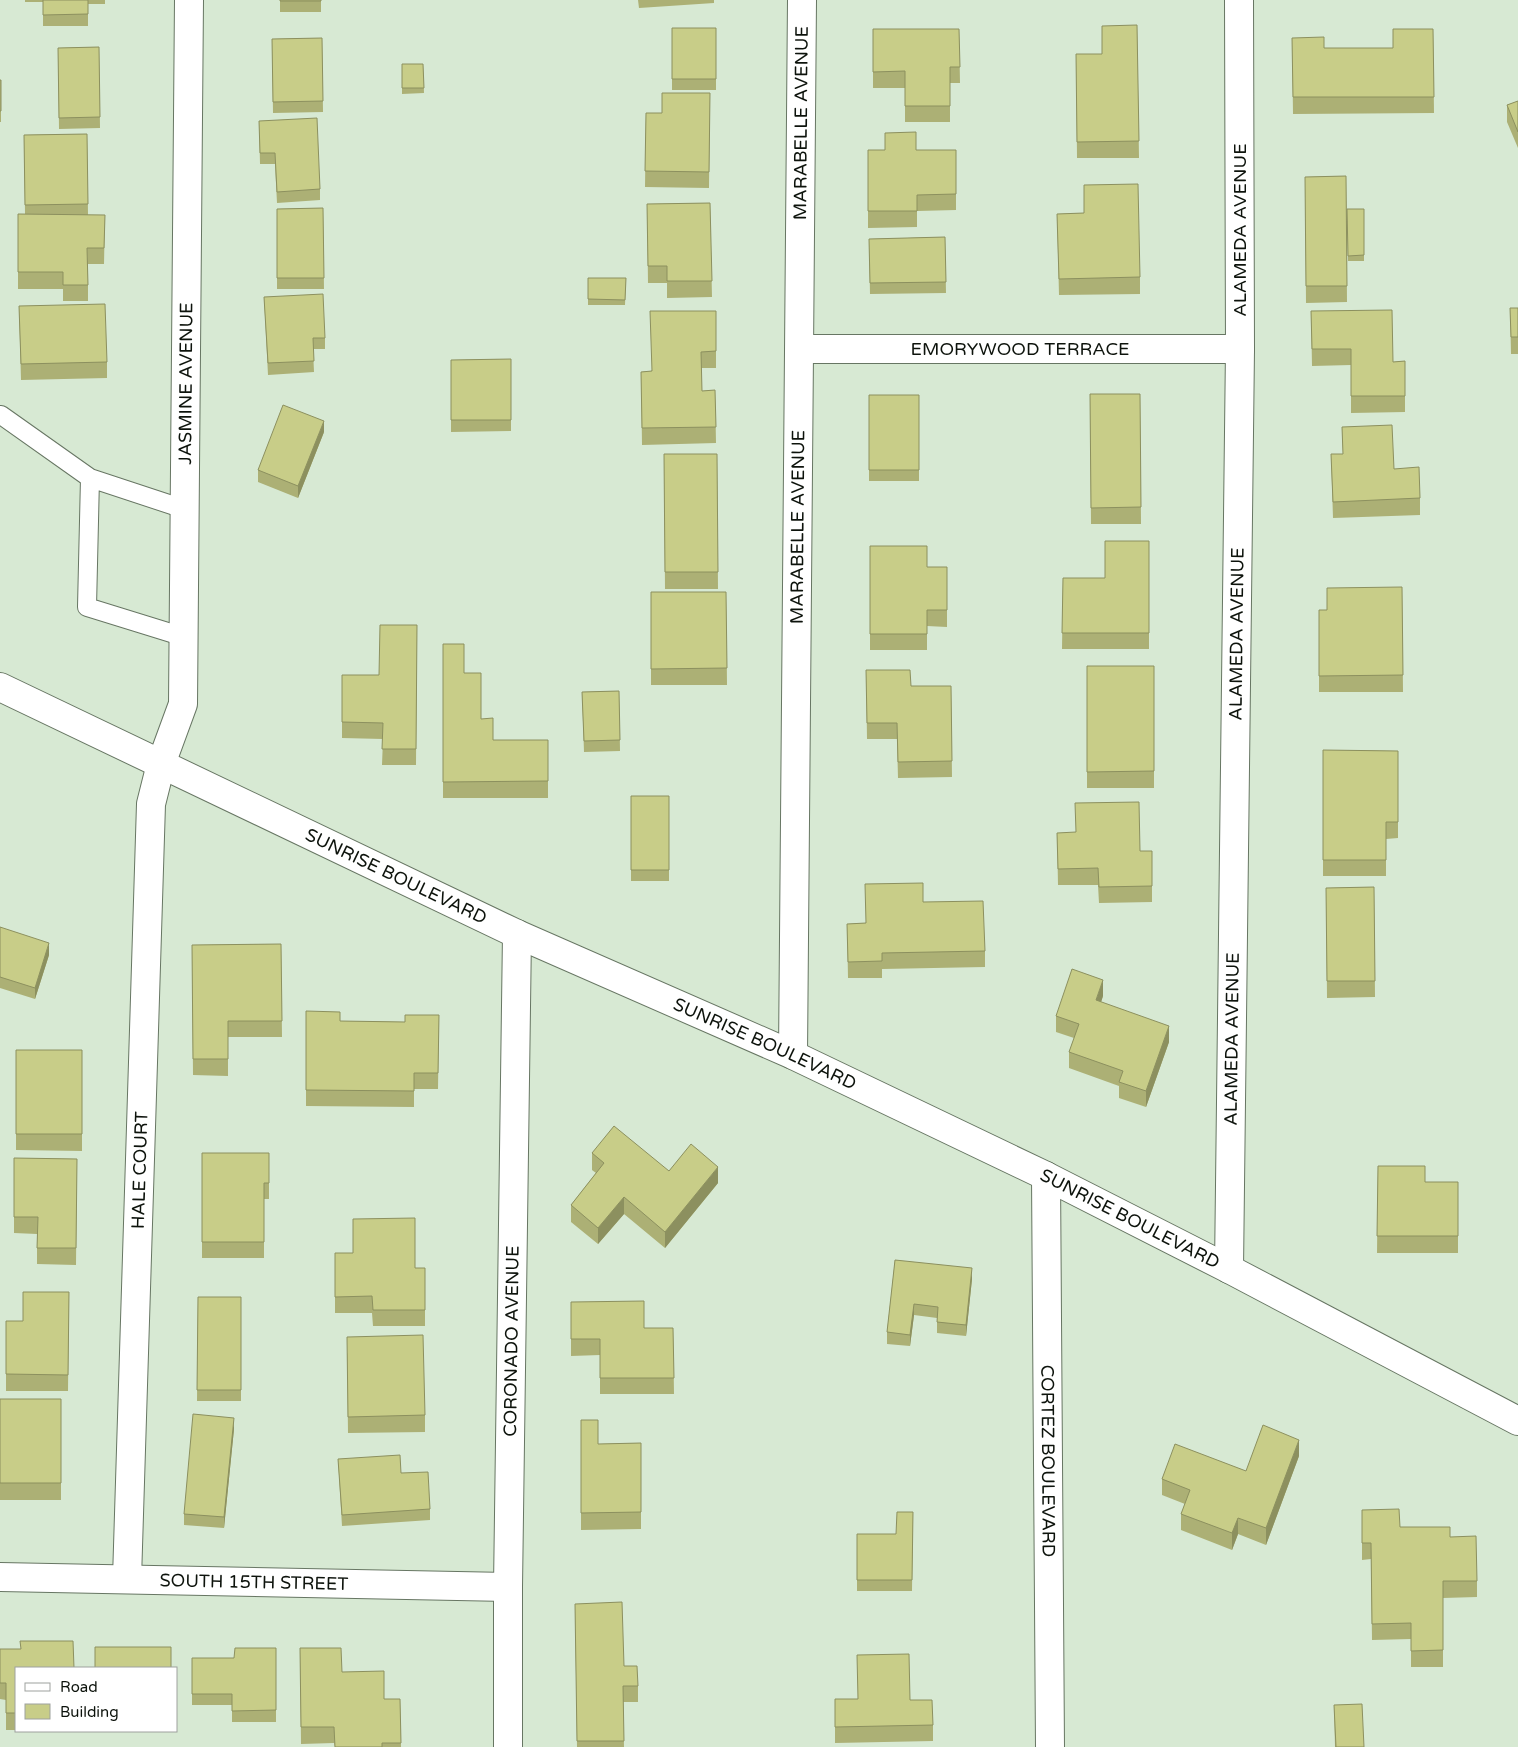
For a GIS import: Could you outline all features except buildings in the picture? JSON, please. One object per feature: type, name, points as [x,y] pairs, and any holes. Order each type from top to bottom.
[{"type":"street","name":"JASMINE AVENUE","points":[[161,764],[183,704],[190,0]]},
{"type":"street","name":"MARABELLE AVENUE","points":[[793,1055],[802,0]]},
{"type":"street","name":"ALAMEDA AVENUE","points":[[1230,1269],[1240,349],[1239,0]]},
{"type":"street","name":"EMORYWOOD TERRACE","points":[[800,349],[1240,349]]},
{"type":"street","name":"SUNRISE BOULEVARD","points":[[0,687],[517,934],[793,1055],[1046,1176],[1230,1269],[1518,1421]]},
{"type":"street","name":"HALE COURT","points":[[127,1579],[151,804],[161,764]]},
{"type":"street","name":"CORONADO AVENUE","points":[[508,1747],[508,1587],[517,934]]},
{"type":"street","name":"CORTEZ BOULEVARD","points":[[1046,1176],[1050,1747]]},
{"type":"street","name":"SOUTH 15TH STREET","points":[[0,1577],[508,1587]]},
{"type":"lane","points":[[0,415],[90,478],[184,508]]},
{"type":"lane","points":[[90,478],[87,607],[184,637]]}]
